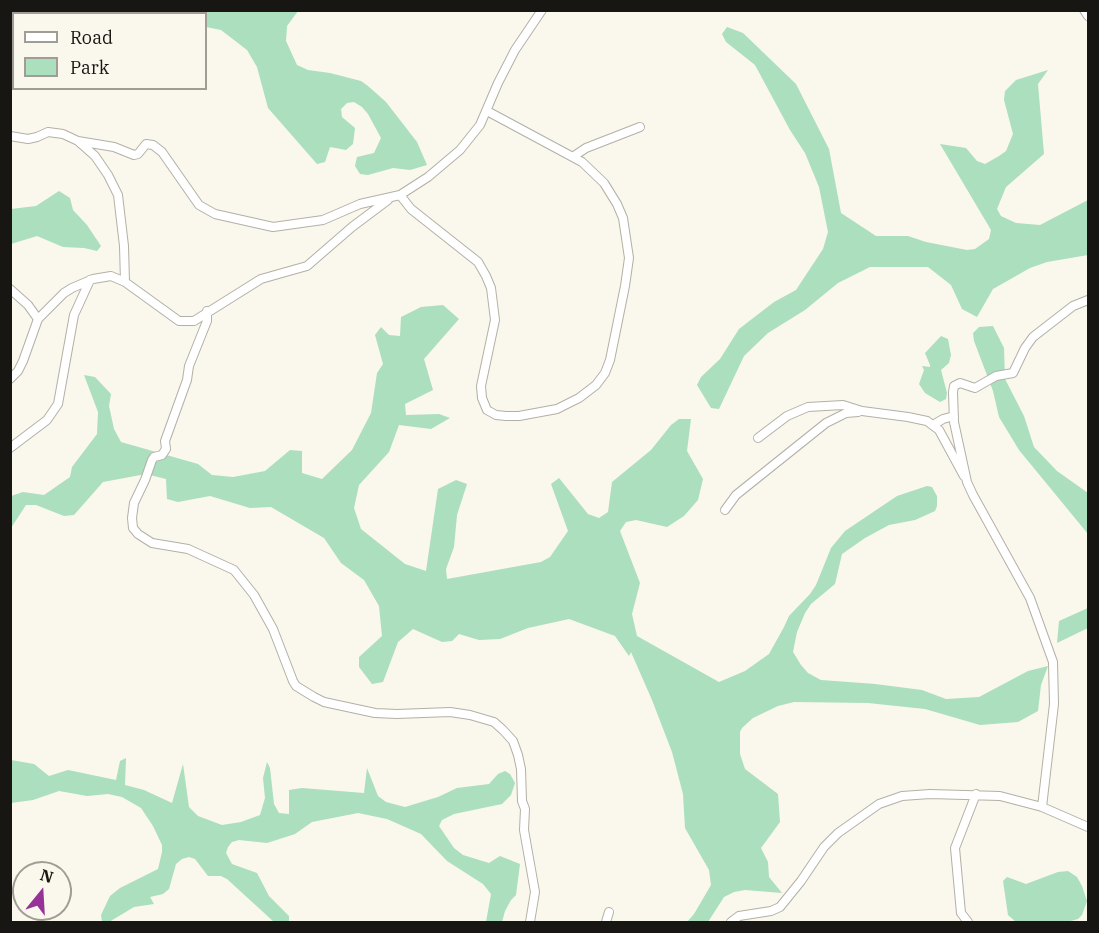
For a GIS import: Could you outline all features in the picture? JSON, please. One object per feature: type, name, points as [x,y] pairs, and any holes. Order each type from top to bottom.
[{"type":"street","points":[[10,379],[23,361],[38,319],[64,293],[90,280],[111,276],[125,282],[179,321],[194,321],[269,275],[307,266],[352,227],[428,177],[460,150],[480,125],[515,50],[542,10]]},
{"type":"street","points":[[1084,10],[1089,16]]},
{"type":"street","points":[[396,196],[478,262],[486,276],[491,288],[495,320],[481,386],[482,398],[487,410],[496,415],[519,416],[557,409],[579,398],[596,385],[605,374],[610,360],[629,258],[627,231],[617,204],[594,172],[574,156],[487,111]]},
{"type":"street","points":[[574,156],[586,148],[640,127]]},
{"type":"street","points":[[10,136],[27,139],[52,131],[78,141],[95,156],[118,195],[124,246],[125,282]]},
{"type":"street","points":[[78,141],[105,145],[134,155],[138,154],[146,144],[153,145],[162,152],[199,205],[215,214],[259,225],[279,228],[309,223],[360,204],[396,196]]},
{"type":"street","points":[[10,448],[47,420],[58,404],[74,315],[90,280]]},
{"type":"street","points":[[10,290],[28,305],[38,319]]},
{"type":"street","points":[[968,482],[952,406],[954,386],[960,383],[975,388],[996,376],[1013,373],[1033,337],[1073,306],[1089,300]]},
{"type":"street","points":[[207,311],[207,321],[189,366],[187,380],[165,441],[166,449],[162,455],[152,460],[146,480],[134,503],[132,518],[134,528],[138,534],[152,543],[188,549],[234,570],[254,595],[273,629],[293,681],[314,698],[375,713],[450,712],[470,715],[494,722],[503,730],[513,741],[521,769],[522,801],[525,809],[524,830],[535,892],[530,922]]},
{"type":"street","points":[[758,438],[787,416],[808,407],[843,405],[862,411],[927,421],[944,438],[1030,598],[1053,662],[1054,704],[1042,807]]},
{"type":"street","points":[[725,510],[736,495],[826,423],[846,413],[862,411]]},
{"type":"street","points":[[933,425],[954,416]]},
{"type":"street","points":[[968,922],[960,913],[956,848],[976,794]]},
{"type":"street","points":[[731,922],[739,916],[771,911],[780,907],[831,840],[879,804],[902,796],[976,794],[1000,796],[1042,807],[1089,826]]},
{"type":"street","points":[[606,922],[609,912]]},
{"type":"green space","points":[[11,10],[107,10],[105,12],[12,12],[11,35]]},
{"type":"green space","points":[[120,11],[298,11],[287,26],[286,41],[297,65],[308,70],[361,81],[368,86],[386,102],[417,142],[427,165],[410,170],[393,168],[368,175],[360,174],[355,166],[357,157],[374,153],[381,138],[368,114],[354,102],[347,103],[341,109],[342,117],[355,128],[353,144],[346,150],[330,147],[325,162],[317,164],[268,108],[257,67],[247,50],[221,30],[207,27],[207,12]]},
{"type":"green space","points":[[727,27],[743,33],[796,84],[829,149],[841,213],[876,236],[908,236],[967,250],[975,249],[989,239],[991,230],[940,144],[966,148],[977,161],[985,164],[999,156],[1006,151],[1013,134],[1004,100],[1005,91],[1016,80],[1048,70],[1038,84],[1044,154],[1006,187],[997,209],[1001,216],[1016,223],[1040,225],[1088,200],[1088,255],[1047,262],[1030,268],[993,289],[977,317],[962,309],[951,285],[928,267],[870,267],[838,283],[805,310],[768,333],[744,356],[719,409],[711,408],[697,385],[701,377],[720,359],[739,329],[774,302],[796,290],[823,249],[828,232],[819,187],[805,153],[755,65],[726,42],[722,34]]},
{"type":"green space","points":[[59,191],[70,198],[73,210],[87,225],[101,246],[97,251],[63,247],[37,236],[11,244],[11,209],[36,206]]},
{"type":"green space","points":[[443,305],[459,319],[424,359],[433,390],[405,404],[406,415],[439,414],[450,418],[431,429],[399,425],[389,452],[359,485],[354,508],[361,529],[405,564],[426,571],[438,489],[456,480],[467,484],[457,515],[454,547],[446,569],[447,579],[541,562],[550,557],[568,531],[551,484],[559,478],[588,514],[599,518],[608,512],[612,482],[651,450],[671,425],[679,419],[691,419],[687,451],[703,479],[698,500],[684,516],[667,527],[636,520],[626,522],[620,531],[640,583],[632,614],[637,636],[719,682],[745,671],[769,654],[789,616],[816,585],[831,548],[845,531],[897,496],[927,486],[932,487],[937,496],[935,511],[915,520],[889,525],[842,554],[835,584],[811,604],[805,613],[797,632],[793,652],[808,673],[821,680],[922,690],[946,699],[979,697],[1028,671],[1048,666],[1041,685],[1038,711],[1018,722],[980,725],[925,709],[868,703],[794,702],[778,706],[753,718],[740,732],[740,754],[745,769],[778,794],[780,822],[761,848],[768,862],[769,877],[782,893],[745,890],[734,892],[724,897],[708,922],[687,922],[711,885],[709,870],[685,828],[683,794],[672,752],[652,700],[631,652],[629,656],[615,636],[569,619],[528,628],[500,639],[479,640],[459,634],[452,641],[442,642],[413,629],[398,642],[383,682],[372,684],[359,667],[359,657],[382,636],[379,606],[364,580],[341,563],[324,538],[271,507],[250,508],[210,496],[178,502],[167,499],[166,479],[146,474],[103,482],[74,515],[64,516],[36,505],[26,505],[11,528],[11,496],[23,492],[44,495],[70,477],[72,467],[97,434],[98,412],[84,375],[95,377],[111,394],[109,406],[114,429],[121,442],[198,464],[212,475],[233,477],[265,471],[290,450],[302,451],[302,473],[322,479],[352,450],[371,413],[377,373],[383,364],[375,335],[381,327],[389,335],[400,336],[401,317],[421,307]]},
{"type":"green space","points":[[993,326],[1004,348],[1005,379],[1024,416],[1034,447],[1057,471],[1088,493],[1088,534],[1019,450],[999,417],[993,391],[973,333],[979,327]]},
{"type":"green space","points":[[941,336],[948,339],[951,355],[949,363],[941,370],[947,393],[946,399],[940,402],[925,393],[919,384],[924,370],[922,366],[930,367],[925,353]]},
{"type":"green space","points":[[1088,608],[1088,628],[1057,643],[1059,621]]},
{"type":"green space","points":[[126,758],[125,785],[144,790],[172,803],[183,764],[189,807],[198,816],[222,825],[241,822],[260,815],[265,798],[263,778],[267,762],[270,768],[274,804],[279,813],[289,814],[289,790],[302,788],[364,793],[367,768],[378,796],[386,802],[405,807],[438,797],[457,788],[489,784],[498,774],[505,771],[510,774],[515,783],[511,795],[502,804],[454,814],[442,820],[439,826],[454,848],[463,855],[489,863],[500,856],[520,864],[516,895],[505,911],[502,922],[486,922],[491,894],[483,884],[447,861],[421,834],[387,819],[358,813],[312,822],[295,834],[267,843],[239,840],[232,842],[228,847],[226,853],[232,864],[257,873],[269,896],[289,916],[289,922],[274,922],[227,879],[221,876],[208,876],[195,859],[189,857],[176,864],[169,889],[163,894],[150,897],[154,904],[134,907],[109,922],[102,922],[101,915],[110,896],[120,888],[158,869],[162,845],[153,826],[141,808],[122,797],[108,794],[87,796],[59,791],[33,800],[11,803],[11,760],[34,764],[49,776],[68,770],[116,780],[120,761]]},
{"type":"green space","points":[[1068,871],[1077,877],[1087,901],[1078,919],[1067,922],[1016,922],[1008,915],[1003,881],[1007,877],[1026,884],[1058,872]]}]
